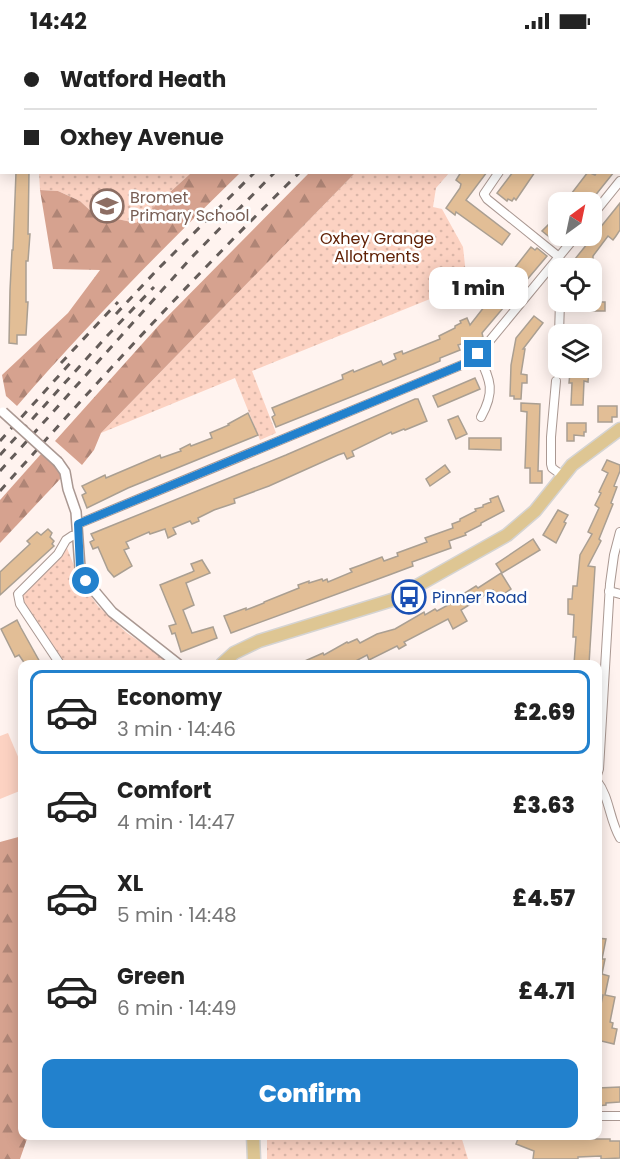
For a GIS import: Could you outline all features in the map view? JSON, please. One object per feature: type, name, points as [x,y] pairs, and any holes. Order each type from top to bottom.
[{"type":"main road","points":[[226,660],[234,653],[259,641],[374,607],[409,592],[507,535],[525,521],[583,455],[620,429]]},
{"type":"main road","points":[[253,1140],[254,1159]]},
{"type":"street","points":[[498,174],[484,194],[487,199],[559,257],[568,246]]},
{"type":"street","points":[[602,203],[620,181]]},
{"type":"street","points":[[78,524],[464,364],[478,354],[548,275]]},
{"type":"street","points":[[478,354],[491,388],[488,405],[481,417]]},
{"type":"street","points":[[556,381],[551,464],[552,468],[563,476]]},
{"type":"street","points":[[2,410],[58,462],[65,472],[78,524],[80,568],[86,581],[97,596],[120,619],[173,660]]},
{"type":"street","points":[[602,716],[609,591],[620,532]]},
{"type":"street","points":[[57,660],[20,604],[18,594],[58,554],[66,540],[78,535]]},
{"type":"street","points":[[609,591],[620,594]]},
{"type":"street","points":[[602,788],[607,796],[612,821],[620,838]]},
{"type":"street","points":[[602,1116],[620,1116]]},
{"type":"green space","name":"Bromet Primary School","points":[[39,174],[190,174],[136,223],[94,214],[80,201],[58,191],[40,190]]},
{"type":"green space","points":[[190,174],[239,174],[126,287],[17,406],[6,396],[2,375],[68,313],[100,270],[53,269],[40,190],[58,191],[80,201],[94,214],[136,223]]},
{"type":"green space","points":[[308,174],[354,174],[101,433],[94,450],[82,465],[55,441],[160,324]]},
{"type":"green space","name":"Oxhey Grange Allotments","points":[[354,174],[448,174],[436,188],[433,207],[442,209],[463,247],[467,284],[252,371],[276,433],[260,440],[235,378],[101,433]]},
{"type":"green space","points":[[41,454],[54,465],[62,477],[0,543],[0,500]]},
{"type":"green space","points":[[67,548],[80,581],[98,606],[127,633],[167,660],[61,660],[25,606],[21,594]]},
{"type":"green space","points":[[8,733],[18,757],[18,792],[0,799],[0,736]]},
{"type":"green space","points":[[18,837],[18,1140],[27,1140],[20,1159],[0,1159],[0,842]]},
{"type":"green space","points":[[267,1140],[462,1140],[468,1159],[267,1159]]},
{"type":"building","points":[[16,174],[29,174],[28,234],[30,234],[28,261],[26,261],[26,302],[28,302],[26,335],[17,335],[17,344],[9,343]]},
{"type":"building","points":[[460,174],[486,174],[466,200],[510,234],[502,245],[456,212],[455,215],[446,208],[460,188],[461,184],[456,180]]},
{"type":"building","points":[[511,174],[534,174],[516,200],[514,198],[512,201],[508,199],[507,201],[497,193]]},
{"type":"building","points":[[586,174],[612,174],[598,192],[573,192]]},
{"type":"building","points":[[620,203],[620,230],[613,240],[608,236],[602,244],[602,225]]},
{"type":"building","points":[[548,225],[548,236],[542,231]]},
{"type":"building","points":[[585,246],[600,246],[593,258],[576,258]]},
{"type":"building","points":[[531,247],[535,250],[537,248],[547,256],[482,333],[483,337],[458,345],[460,350],[440,358],[440,361],[276,427],[272,417],[275,415],[272,408],[343,379],[342,375],[353,370],[354,372],[381,361],[383,365],[396,359],[394,354],[402,351],[403,354],[440,339],[439,336],[455,328],[461,323],[460,321],[467,318],[470,325]]},
{"type":"building","points":[[602,302],[605,302],[605,311],[602,311]]},
{"type":"building","points":[[534,316],[543,323],[523,349],[525,349],[521,374],[527,375],[527,383],[522,383],[521,399],[514,399],[514,396],[510,396],[511,365],[516,338]]},
{"type":"building","points":[[475,378],[480,389],[438,407],[433,396]]},
{"type":"building","points":[[569,378],[588,378],[588,382],[584,381],[583,405],[571,405],[572,383],[569,383]]},
{"type":"building","points":[[418,399],[427,421],[392,434],[391,432],[352,451],[354,456],[347,459],[344,453],[338,455],[234,499],[235,503],[198,518],[199,521],[192,524],[190,521],[173,528],[176,534],[168,538],[165,529],[150,534],[149,532],[126,542],[129,548],[124,550],[132,566],[114,577],[108,570],[98,547],[93,549],[90,542],[94,540],[91,534],[286,455]]},
{"type":"building","points":[[521,403],[540,404],[538,471],[542,471],[542,483],[530,483],[530,468],[525,468],[527,412],[521,411]]},
{"type":"building","points":[[598,406],[617,406],[617,417],[612,417],[612,422],[598,422]]},
{"type":"building","points":[[248,413],[258,435],[128,488],[87,508],[82,495],[86,493],[82,486],[105,475],[106,478],[160,455],[161,458],[181,451],[180,449],[190,444],[191,446],[212,438],[210,433]]},
{"type":"building","points":[[458,416],[467,434],[456,439],[448,420]]},
{"type":"building","points":[[567,423],[586,423],[584,436],[574,435],[574,441],[567,441]]},
{"type":"building","points":[[469,438],[501,438],[501,450],[469,449]]},
{"type":"building","points":[[607,460],[620,465],[614,486],[617,487],[611,503],[613,504],[599,539],[601,541],[588,566],[595,567],[589,660],[574,660],[576,637],[573,637],[574,615],[568,614],[568,599],[572,599],[573,586],[577,586],[580,555],[592,534],[588,532],[599,508],[595,505],[608,473],[602,470]]},
{"type":"building","points":[[445,465],[450,472],[430,486],[426,479]]},
{"type":"building","points":[[498,496],[504,511],[465,533],[466,535],[449,541],[451,548],[412,562],[413,566],[231,633],[224,616],[264,603],[299,588],[298,585],[309,581],[309,583],[327,579],[328,582],[352,572],[350,569],[382,557],[384,561],[398,556],[397,553],[427,542],[425,538],[453,528],[452,524]]},
{"type":"building","points":[[558,510],[568,515],[556,543],[543,535]]},
{"type":"building","points":[[48,529],[52,533],[50,537],[54,541],[52,544],[54,546],[0,595],[0,572],[30,544],[27,541],[37,532],[41,535]]},
{"type":"building","points":[[533,539],[540,550],[502,573],[496,564]]},
{"type":"building","points":[[202,560],[210,573],[186,583],[194,605],[183,610],[192,633],[213,627],[217,638],[181,652],[175,633],[172,634],[169,626],[176,624],[160,585],[194,571],[191,564]]},
{"type":"building","points":[[501,573],[511,589],[498,598],[493,590],[461,610],[467,621],[453,629],[448,619],[404,642],[406,645],[399,649],[397,646],[369,660],[367,655],[358,660],[307,660],[323,653],[324,655],[347,642],[357,639],[360,643],[377,634],[395,629],[424,612],[425,615],[435,609],[437,611],[461,598],[460,596],[476,586],[478,588]]},
{"type":"building","points":[[17,620],[39,660],[22,660],[19,655],[15,657],[1,629]]},
{"type":"building","points":[[602,939],[606,939],[602,959]]},
{"type":"building","points":[[602,974],[609,976],[605,995],[615,997],[610,1022],[613,1023],[612,1028],[617,1029],[614,1044],[602,1041]]},
{"type":"building","points":[[620,1087],[620,1102],[602,1105],[602,1088]]},
{"type":"building","points":[[610,1139],[610,1141],[620,1141],[620,1158],[601,1159],[601,1156],[578,1157],[578,1159],[533,1159],[534,1151],[516,1144],[518,1140]]},
{"type":"railway","points":[[116,314],[253,174]]},
{"type":"railway","points":[[0,471],[191,258],[273,174]]},
{"type":"railway","points":[[0,491],[147,329],[298,174]]},
{"type":"railway","points":[[0,455],[154,287]]},
{"type":"railway","points":[[61,363],[118,302]]},
{"type":"railway","points":[[0,441],[73,360]]},
{"type":"place","name":"Bromet Primary School","points":[[107,206]]},
{"type":"place","name":"Pinner Road","points":[[409,597]]},
{"type":"route","points":[[86,581],[80,568],[78,524],[464,364],[478,354]]}]
